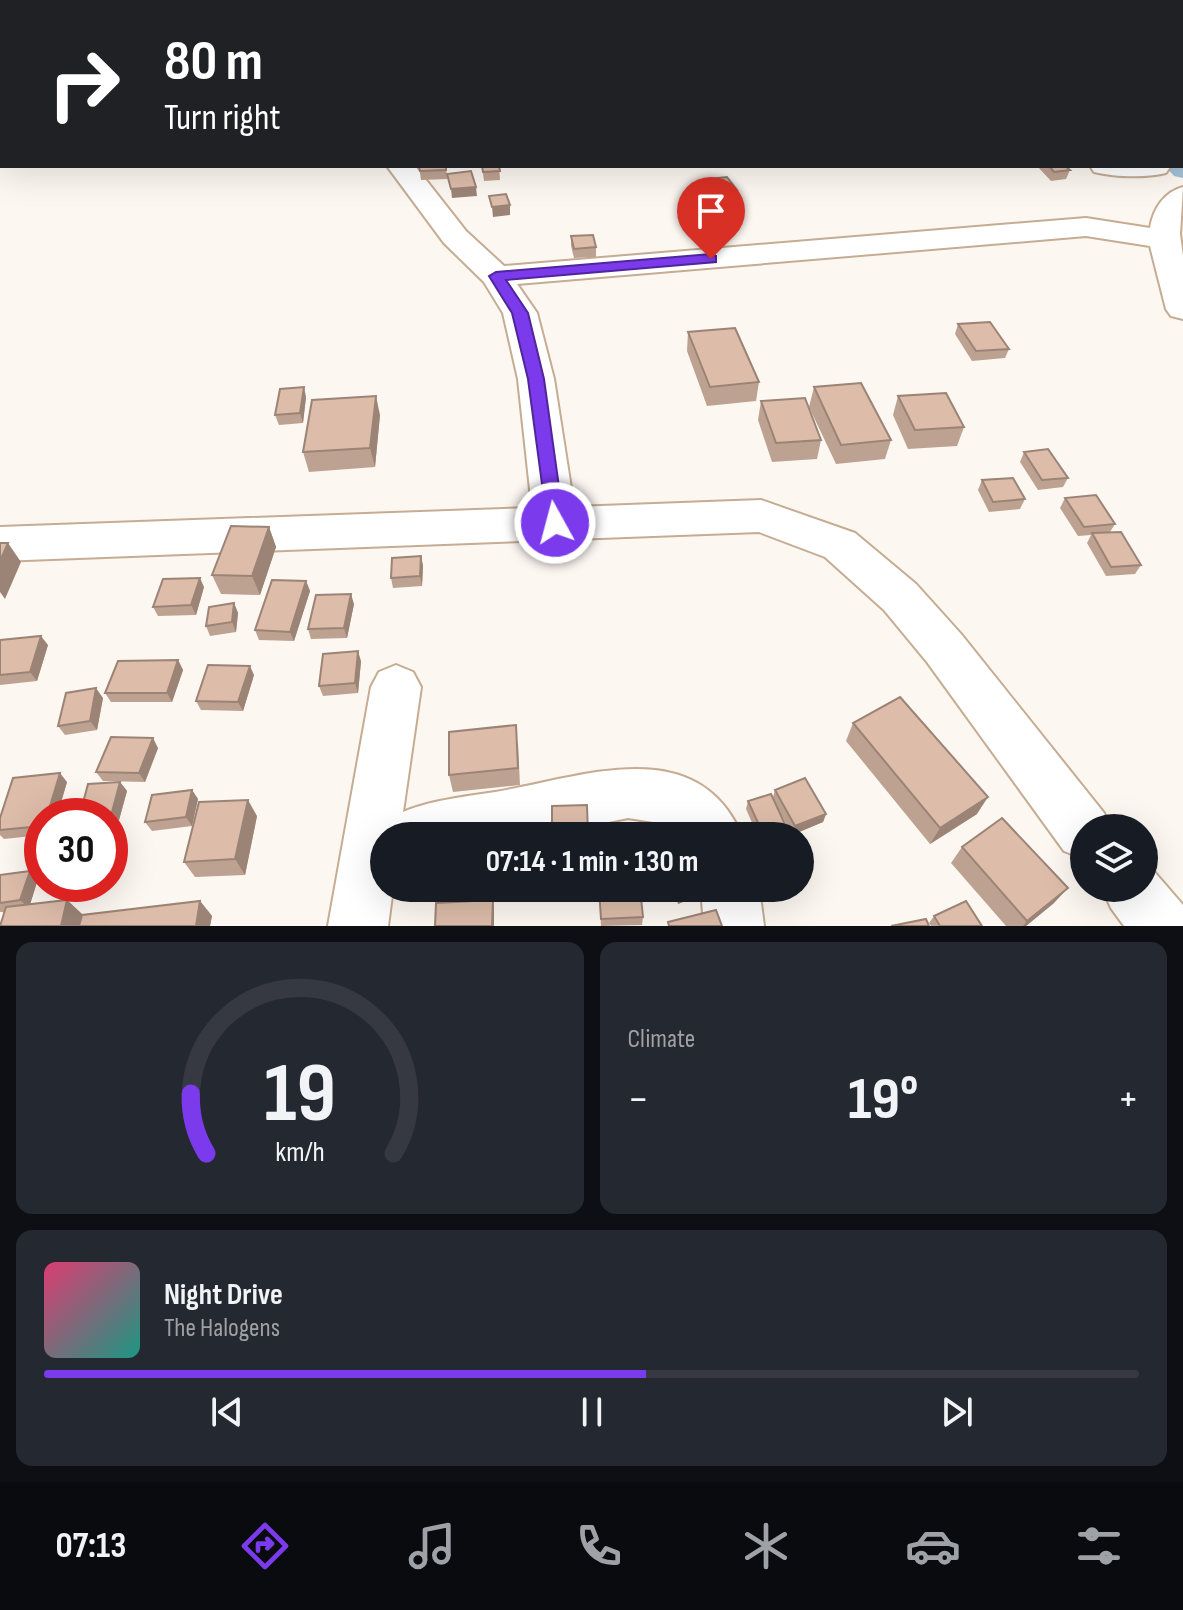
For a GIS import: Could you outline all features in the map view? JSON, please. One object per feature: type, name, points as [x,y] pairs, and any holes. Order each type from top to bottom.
[{"type":"street","points":[[403,168],[455,237],[496,276],[520,313],[536,379],[555,523]]},
{"type":"street","points":[[1156,168],[1183,194],[1166,216],[1163,239],[1183,309]]},
{"type":"street","points":[[496,276],[1086,227],[1163,239]]},
{"type":"street","points":[[0,544],[761,516],[840,545],[900,597],[944,648],[1070,814]]},
{"type":"street","points":[[389,822],[396,687]]},
{"type":"street","points":[[481,822],[628,792],[680,800],[701,822]]},
{"type":"street","points":[[358,926],[370,892]]},
{"type":"street","points":[[731,902],[734,926]]},
{"type":"street","points":[[1142,902],[1162,926]]},
{"type":"building","points":[[419,168],[446,168],[446,170],[420,171]]},
{"type":"building","points":[[482,168],[499,168],[500,171],[483,172]]},
{"type":"building","points":[[1051,168],[1070,170],[1054,172]]},
{"type":"building","points":[[471,171],[476,187],[451,189],[447,174]]},
{"type":"building","points":[[727,177],[737,190],[717,193],[708,179]]},
{"type":"building","points":[[506,194],[510,205],[492,207],[489,196]]},
{"type":"building","points":[[593,235],[596,247],[574,249],[571,236]]},
{"type":"building","points":[[990,322],[1009,349],[976,351],[958,324]]},
{"type":"building","points":[[735,328],[759,382],[710,387],[688,332]]},
{"type":"building","points":[[861,383],[891,440],[841,445],[814,387]]},
{"type":"building","points":[[304,387],[300,413],[275,415],[280,389]]},
{"type":"building","points":[[946,393],[964,427],[915,430],[898,396]]},
{"type":"building","points":[[376,396],[370,448],[303,452],[312,400]]},
{"type":"building","points":[[805,398],[821,440],[776,443],[761,401]]},
{"type":"building","points":[[1048,449],[1068,478],[1042,480],[1024,452]]},
{"type":"building","points":[[1013,478],[1025,499],[993,502],[982,480]]},
{"type":"building","points":[[1096,495],[1115,524],[1084,527],[1065,498]]},
{"type":"building","points":[[231,526],[269,527],[252,576],[212,575]]},
{"type":"building","points":[[1121,532],[1141,565],[1111,567],[1092,533]]},
{"type":"building","points":[[0,543],[8,543],[0,561]]},
{"type":"building","points":[[421,556],[420,576],[391,578],[392,558]]},
{"type":"building","points":[[200,578],[191,605],[153,607],[163,579]]},
{"type":"building","points":[[272,580],[306,581],[290,632],[255,630]]},
{"type":"building","points":[[351,594],[344,628],[308,629],[316,595]]},
{"type":"building","points":[[234,603],[232,622],[206,626],[209,607]]},
{"type":"building","points":[[41,636],[30,672],[0,675],[0,640]]},
{"type":"building","points":[[358,651],[355,683],[319,686],[323,654]]},
{"type":"building","points":[[178,660],[167,693],[105,693],[118,661]]},
{"type":"building","points":[[208,665],[250,666],[238,702],[196,701]]},
{"type":"building","points":[[96,688],[90,721],[58,726],[66,693]]},
{"type":"building","points":[[900,697],[988,797],[940,828],[853,723]]},
{"type":"building","points":[[516,725],[518,768],[449,775],[449,732]]},
{"type":"building","points":[[111,737],[153,738],[139,773],[96,772]]},
{"type":"building","points":[[60,773],[52,798],[24,798],[24,828],[0,830],[0,818],[13,778]]},
{"type":"building","points":[[805,778],[826,814],[805,822],[793,822],[775,790]]},
{"type":"building","points":[[120,782],[116,798],[84,798],[88,784]]},
{"type":"building","points":[[192,790],[186,817],[145,822],[152,795]]},
{"type":"building","points":[[771,794],[784,822],[758,822],[748,801]]},
{"type":"building","points":[[248,800],[235,859],[184,862],[199,802]]},
{"type":"building","points":[[587,805],[588,822],[552,822],[552,806]]},
{"type":"building","points":[[1002,818],[1068,888],[1027,921],[962,847]]},
{"type":"building","points":[[24,872],[20,900],[0,903],[0,875]]},
{"type":"building","points":[[200,901],[196,926],[79,926],[82,915]]},
{"type":"building","points":[[966,901],[982,926],[940,926],[934,916]]},
{"type":"building","points":[[67,902],[61,926],[0,926],[6,907]]},
{"type":"building","points":[[493,902],[492,926],[435,926],[436,903]]},
{"type":"building","points":[[600,902],[641,902],[643,917],[601,919]]},
{"type":"building","points":[[716,910],[722,926],[669,926],[668,922]]},
{"type":"building","points":[[926,919],[929,926],[891,926]]},
{"type":"waterway","points":[[1179,168],[1183,171]]},
{"type":"route","points":[[555,523],[536,379],[520,313],[496,276],[711,259]]}]
